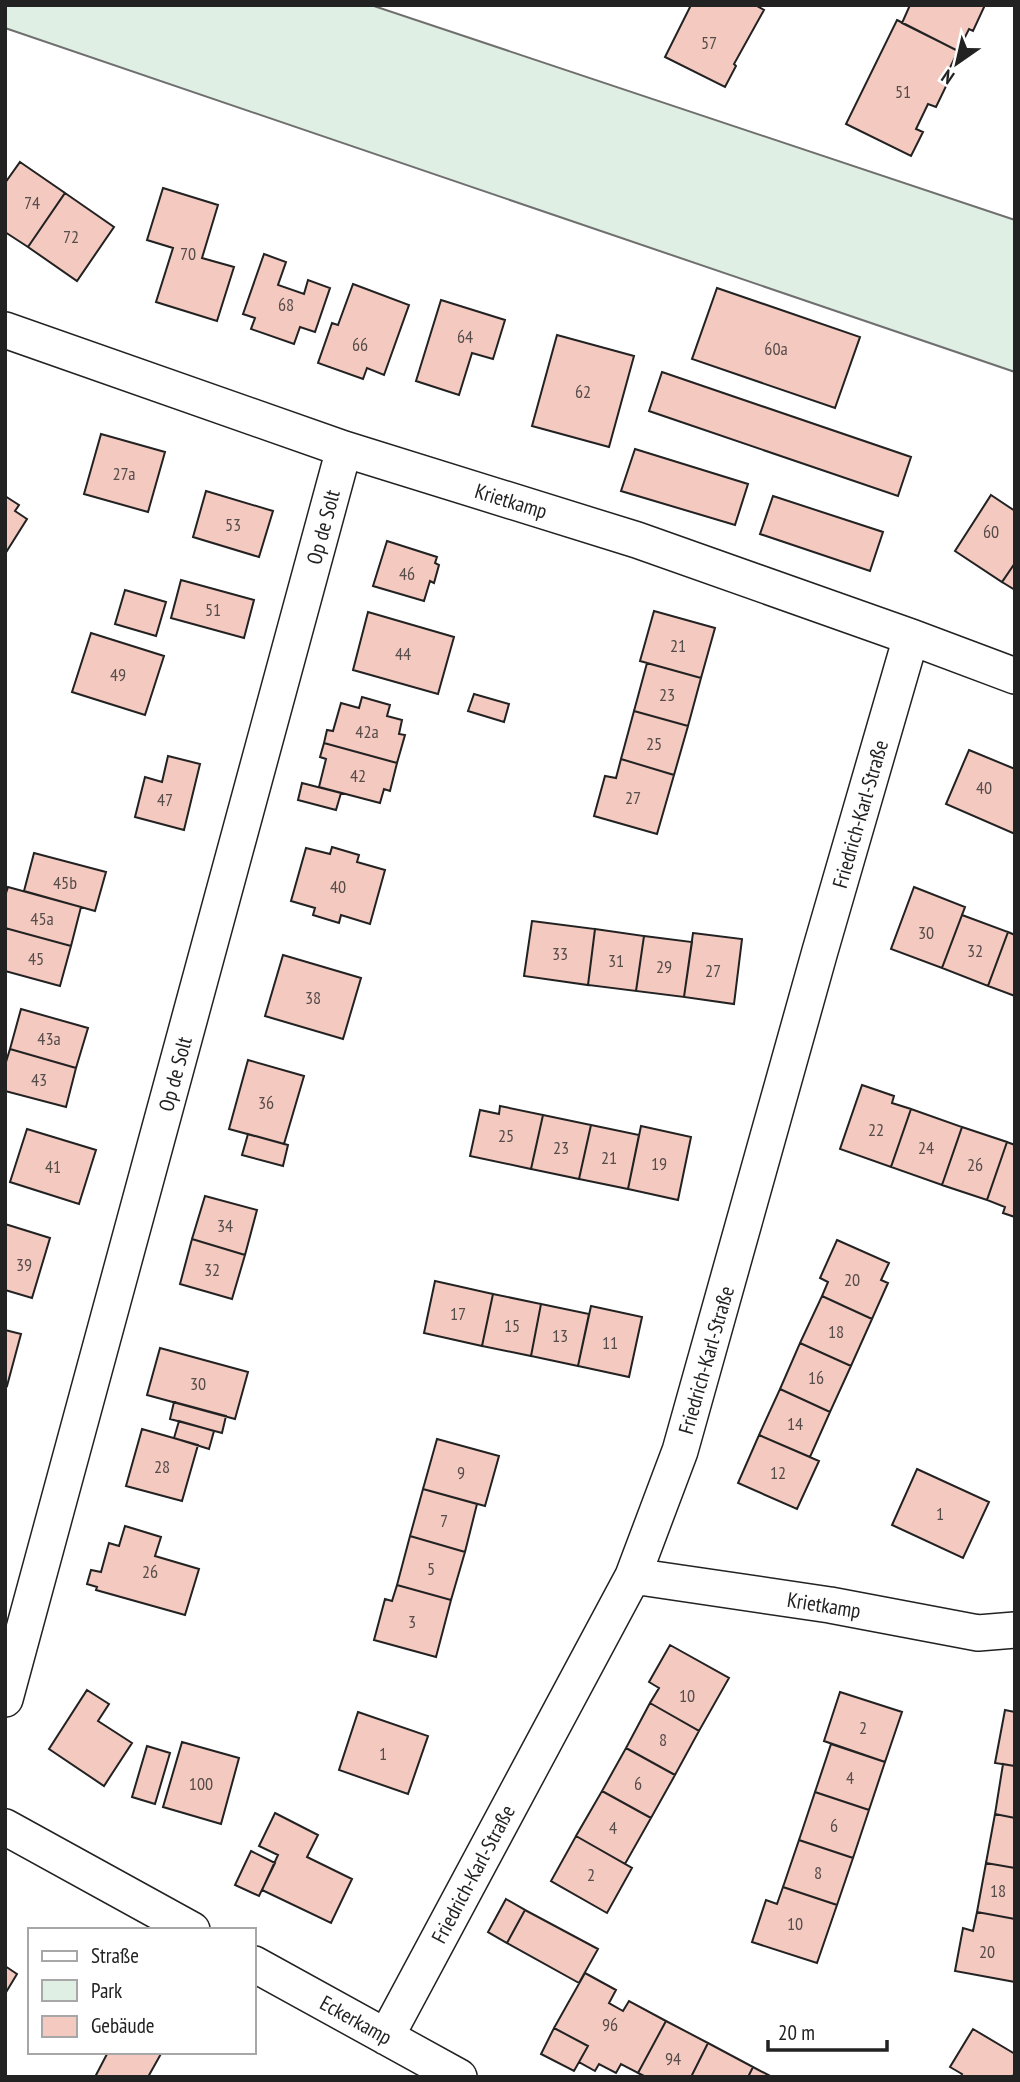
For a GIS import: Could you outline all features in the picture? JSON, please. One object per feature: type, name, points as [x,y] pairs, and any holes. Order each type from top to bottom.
[{"type":"street","name":"Krietkamp","points":[[5,330],[344,449],[637,540],[1015,676]]},
{"type":"street","name":"Op de Solt","points":[[5,1699],[344,449]]},
{"type":"street","name":"Friedrich-Karl-Straße","points":[[386,2037],[633,1576],[680,1451],[911,637]]},
{"type":"street","name":"Krietkamp","points":[[633,1576],[830,1605],[978,1633],[1015,1630]]},
{"type":"street","points":[[5,1827],[188,1928]]},
{"type":"street","name":"Eckerkamp","points":[[256,1965],[459,2077]]},
{"type":"green space","points":[[5,5],[371,5],[1015,220],[1015,372],[5,28]]},
{"type":"building","points":[[691,5],[755,5],[764,10],[734,64],[736,66],[725,87],[665,57]]},
{"type":"building","points":[[910,5],[985,5],[973,31],[969,29],[958,51],[902,23]]},
{"type":"building","points":[[897,20],[958,51],[946,76],[950,78],[936,107],[928,104],[916,129],[923,132],[911,156],[846,124]]},
{"type":"building","points":[[20,162],[65,193],[28,247],[5,232],[5,183]]},
{"type":"building","points":[[163,188],[218,205],[202,258],[234,267],[217,321],[156,302],[173,248],[147,240]]},
{"type":"building","points":[[65,193],[114,227],[77,281],[28,247]]},
{"type":"building","points":[[264,254],[286,262],[278,285],[304,294],[308,280],[330,288],[315,332],[300,327],[294,344],[251,329],[255,318],[243,314]]},
{"type":"building","points":[[353,284],[409,305],[384,375],[367,368],[363,379],[318,363],[332,323],[338,325]]},
{"type":"building","points":[[717,288],[860,337],[835,408],[692,359]]},
{"type":"building","points":[[441,300],[505,320],[493,359],[472,353],[459,395],[416,381]]},
{"type":"building","points":[[557,335],[634,356],[609,447],[532,426]]},
{"type":"building","points":[[662,372],[911,457],[898,496],[649,411]]},
{"type":"building","points":[[101,434],[165,452],[148,512],[84,494]]},
{"type":"building","points":[[635,449],[748,484],[735,525],[621,491]]},
{"type":"building","points":[[206,491],[273,511],[259,557],[193,537]]},
{"type":"building","points":[[991,495],[1015,511],[1015,563],[1002,582],[955,551]]},
{"type":"building","points":[[5,496],[19,505],[15,511],[27,519],[5,554]]},
{"type":"building","points":[[773,496],[883,532],[870,571],[760,534]]},
{"type":"building","points":[[387,541],[437,557],[435,563],[439,565],[434,583],[430,581],[424,601],[373,586]]},
{"type":"building","points":[[1015,563],[1015,590],[1002,582]]},
{"type":"building","points":[[181,580],[254,600],[244,638],[171,618]]},
{"type":"building","points":[[125,590],[166,602],[156,636],[115,624]]},
{"type":"building","points":[[654,611],[715,628],[701,678],[640,661]]},
{"type":"building","points":[[368,612],[454,637],[438,694],[353,670]]},
{"type":"building","points":[[91,633],[164,656],[145,715],[72,692]]},
{"type":"building","points":[[647,663],[701,678],[688,726],[634,711]]},
{"type":"building","points":[[474,694],[509,704],[504,722],[468,711]]},
{"type":"building","points":[[362,697],[390,705],[387,716],[402,720],[399,734],[405,735],[397,763],[324,743],[327,730],[333,731],[341,703],[359,708]]},
{"type":"building","points":[[634,711],[688,726],[674,775],[621,759]]},
{"type":"building","points":[[324,743],[397,763],[390,791],[384,789],[380,803],[319,787],[326,759],[320,757]]},
{"type":"building","points":[[969,750],[1015,769],[1015,834],[946,804]]},
{"type":"building","points":[[168,756],[200,764],[184,830],[135,817],[145,777],[162,782]]},
{"type":"building","points":[[621,759],[674,775],[657,834],[594,816],[605,776],[616,778]]},
{"type":"building","points":[[302,783],[341,793],[336,810],[298,800]]},
{"type":"building","points":[[332,847],[359,855],[357,862],[385,870],[370,924],[341,915],[339,923],[313,915],[315,908],[291,901],[306,848],[330,854]]},
{"type":"building","points":[[34,853],[106,872],[95,911],[24,891]]},
{"type":"building","points":[[8,887],[81,907],[71,946],[5,928],[5,896]]},
{"type":"building","points":[[914,887],[965,907],[942,968],[891,949]]},
{"type":"building","points":[[962,915],[1008,932],[988,986],[942,968]]},
{"type":"building","points":[[532,921],[595,929],[588,985],[524,976]]},
{"type":"building","points":[[5,928],[71,946],[60,986],[5,971]]},
{"type":"building","points":[[595,929],[644,936],[636,991],[588,985]]},
{"type":"building","points":[[1008,932],[1015,935],[1015,996],[988,986]]},
{"type":"building","points":[[693,933],[742,939],[734,1004],[684,997]]},
{"type":"building","points":[[644,936],[692,942],[684,997],[636,991]]},
{"type":"building","points":[[283,955],[361,978],[343,1039],[265,1016]]},
{"type":"building","points":[[21,1009],[88,1028],[76,1068],[10,1049]]},
{"type":"building","points":[[10,1049],[76,1068],[66,1107],[5,1091],[5,1065]]},
{"type":"building","points":[[248,1060],[304,1076],[284,1144],[229,1129]]},
{"type":"building","points":[[862,1085],[894,1096],[892,1103],[911,1109],[891,1167],[840,1149]]},
{"type":"building","points":[[500,1106],[543,1115],[531,1169],[470,1156],[480,1110],[499,1114]]},
{"type":"building","points":[[911,1109],[962,1127],[942,1185],[891,1167]]},
{"type":"building","points":[[543,1115],[591,1125],[579,1179],[531,1169]]},
{"type":"building","points":[[591,1125],[639,1135],[628,1189],[579,1179]]},
{"type":"building","points":[[641,1126],[691,1137],[678,1200],[628,1189]]},
{"type":"building","points":[[962,1127],[1007,1142],[987,1200],[942,1185]]},
{"type":"building","points":[[27,1129],[96,1150],[79,1204],[10,1182]]},
{"type":"building","points":[[248,1134],[288,1145],[283,1166],[242,1155]]},
{"type":"building","points":[[1007,1142],[1015,1145],[1015,1217],[1003,1213],[1005,1207],[987,1200]]},
{"type":"building","points":[[205,1196],[257,1210],[245,1255],[192,1239]]},
{"type":"building","points":[[5,1224],[50,1238],[32,1298],[5,1290]]},
{"type":"building","points":[[192,1239],[245,1255],[232,1299],[180,1284]]},
{"type":"building","points":[[837,1240],[889,1263],[881,1280],[888,1283],[872,1319],[822,1296],[828,1282],[820,1278]]},
{"type":"building","points":[[435,1281],[493,1294],[482,1346],[424,1333]]},
{"type":"building","points":[[493,1294],[541,1304],[531,1356],[482,1346]]},
{"type":"building","points":[[822,1296],[872,1319],[851,1366],[800,1343]]},
{"type":"building","points":[[541,1304],[589,1314],[578,1366],[531,1356]]},
{"type":"building","points":[[591,1306],[642,1317],[629,1377],[578,1366]]},
{"type":"building","points":[[5,1330],[21,1334],[7,1386],[5,1385]]},
{"type":"building","points":[[800,1343],[851,1366],[830,1412],[780,1389]]},
{"type":"building","points":[[160,1348],[248,1372],[235,1419],[147,1395]]},
{"type":"building","points":[[780,1389],[830,1412],[810,1457],[759,1435]]},
{"type":"building","points":[[174,1402],[226,1416],[222,1433],[170,1419]]},
{"type":"building","points":[[179,1421],[214,1431],[209,1449],[174,1438]]},
{"type":"building","points":[[142,1429],[198,1445],[182,1501],[126,1486]]},
{"type":"building","points":[[759,1435],[819,1461],[797,1509],[738,1483]]},
{"type":"building","points":[[437,1439],[499,1456],[485,1506],[423,1489]]},
{"type":"building","points":[[917,1469],[989,1502],[963,1558],[892,1525]]},
{"type":"building","points":[[423,1489],[477,1504],[465,1552],[410,1536]]},
{"type":"building","points":[[125,1526],[161,1537],[155,1556],[199,1569],[185,1615],[96,1590],[97,1587],[87,1584],[91,1570],[101,1572],[109,1543],[119,1546]]},
{"type":"building","points":[[410,1536],[465,1552],[451,1600],[397,1585]]},
{"type":"building","points":[[397,1585],[451,1600],[436,1657],[374,1640],[385,1599],[392,1601]]},
{"type":"building","points":[[670,1645],[729,1678],[699,1731],[650,1703],[659,1688],[649,1682]]},
{"type":"building","points":[[87,1690],[109,1704],[98,1721],[132,1743],[104,1786],[49,1749]]},
{"type":"building","points":[[840,1692],[902,1712],[885,1762],[824,1741]]},
{"type":"building","points":[[650,1703],[699,1731],[675,1775],[626,1748]]},
{"type":"building","points":[[1005,1710],[1015,1712],[1015,1766],[995,1763]]},
{"type":"building","points":[[358,1712],[428,1736],[408,1794],[339,1770]]},
{"type":"building","points":[[182,1742],[239,1758],[221,1824],[163,1807]]},
{"type":"building","points":[[831,1744],[885,1762],[869,1810],[815,1792]]},
{"type":"building","points":[[147,1746],[170,1753],[155,1804],[132,1797]]},
{"type":"building","points":[[626,1748],[675,1775],[651,1818],[602,1791]]},
{"type":"building","points":[[1003,1764],[1015,1766],[1015,1818],[995,1814]]},
{"type":"building","points":[[602,1791],[651,1818],[625,1864],[576,1836]]},
{"type":"building","points":[[815,1792],[869,1810],[853,1858],[799,1840]]},
{"type":"building","points":[[275,1813],[318,1835],[307,1857],[352,1879],[331,1923],[262,1890],[278,1855],[259,1846]]},
{"type":"building","points":[[995,1814],[1015,1818],[1015,1868],[986,1863]]},
{"type":"building","points":[[576,1836],[632,1868],[607,1913],[551,1881]]},
{"type":"building","points":[[799,1840],[853,1858],[837,1905],[783,1887]]},
{"type":"building","points":[[251,1851],[275,1863],[259,1896],[235,1885]]},
{"type":"building","points":[[986,1863],[1015,1868],[1015,1919],[977,1912]]},
{"type":"building","points":[[783,1887],[837,1905],[817,1963],[752,1942],[766,1900],[777,1904]]},
{"type":"building","points":[[506,1899],[525,1910],[507,1943],[488,1932]]},
{"type":"building","points":[[525,1910],[598,1949],[579,1983],[507,1943]]},
{"type":"building","points":[[977,1912],[1015,1919],[1015,1982],[955,1971],[963,1928],[973,1931]]},
{"type":"building","points":[[5,1966],[17,1974],[5,1994]]},
{"type":"building","points":[[585,1973],[616,1990],[609,2003],[623,2011],[629,2001],[666,2021],[638,2073],[621,2064],[616,2073],[599,2064],[595,2071],[579,2062],[588,2046],[554,2028]]},
{"type":"building","points":[[666,2021],[708,2043],[691,2077],[646,2077],[638,2073]]},
{"type":"building","points":[[554,2028],[588,2046],[574,2071],[541,2054]]},
{"type":"building","points":[[973,2029],[1015,2054],[1015,2073],[1012,2077],[960,2077],[962,2074],[950,2067]]},
{"type":"building","points":[[708,2043],[753,2067],[748,2077],[691,2077]]},
{"type":"building","points":[[107,2054],[161,2054],[148,2077],[95,2077]]},
{"type":"building","points":[[753,2067],[772,2077],[748,2077]]}]
